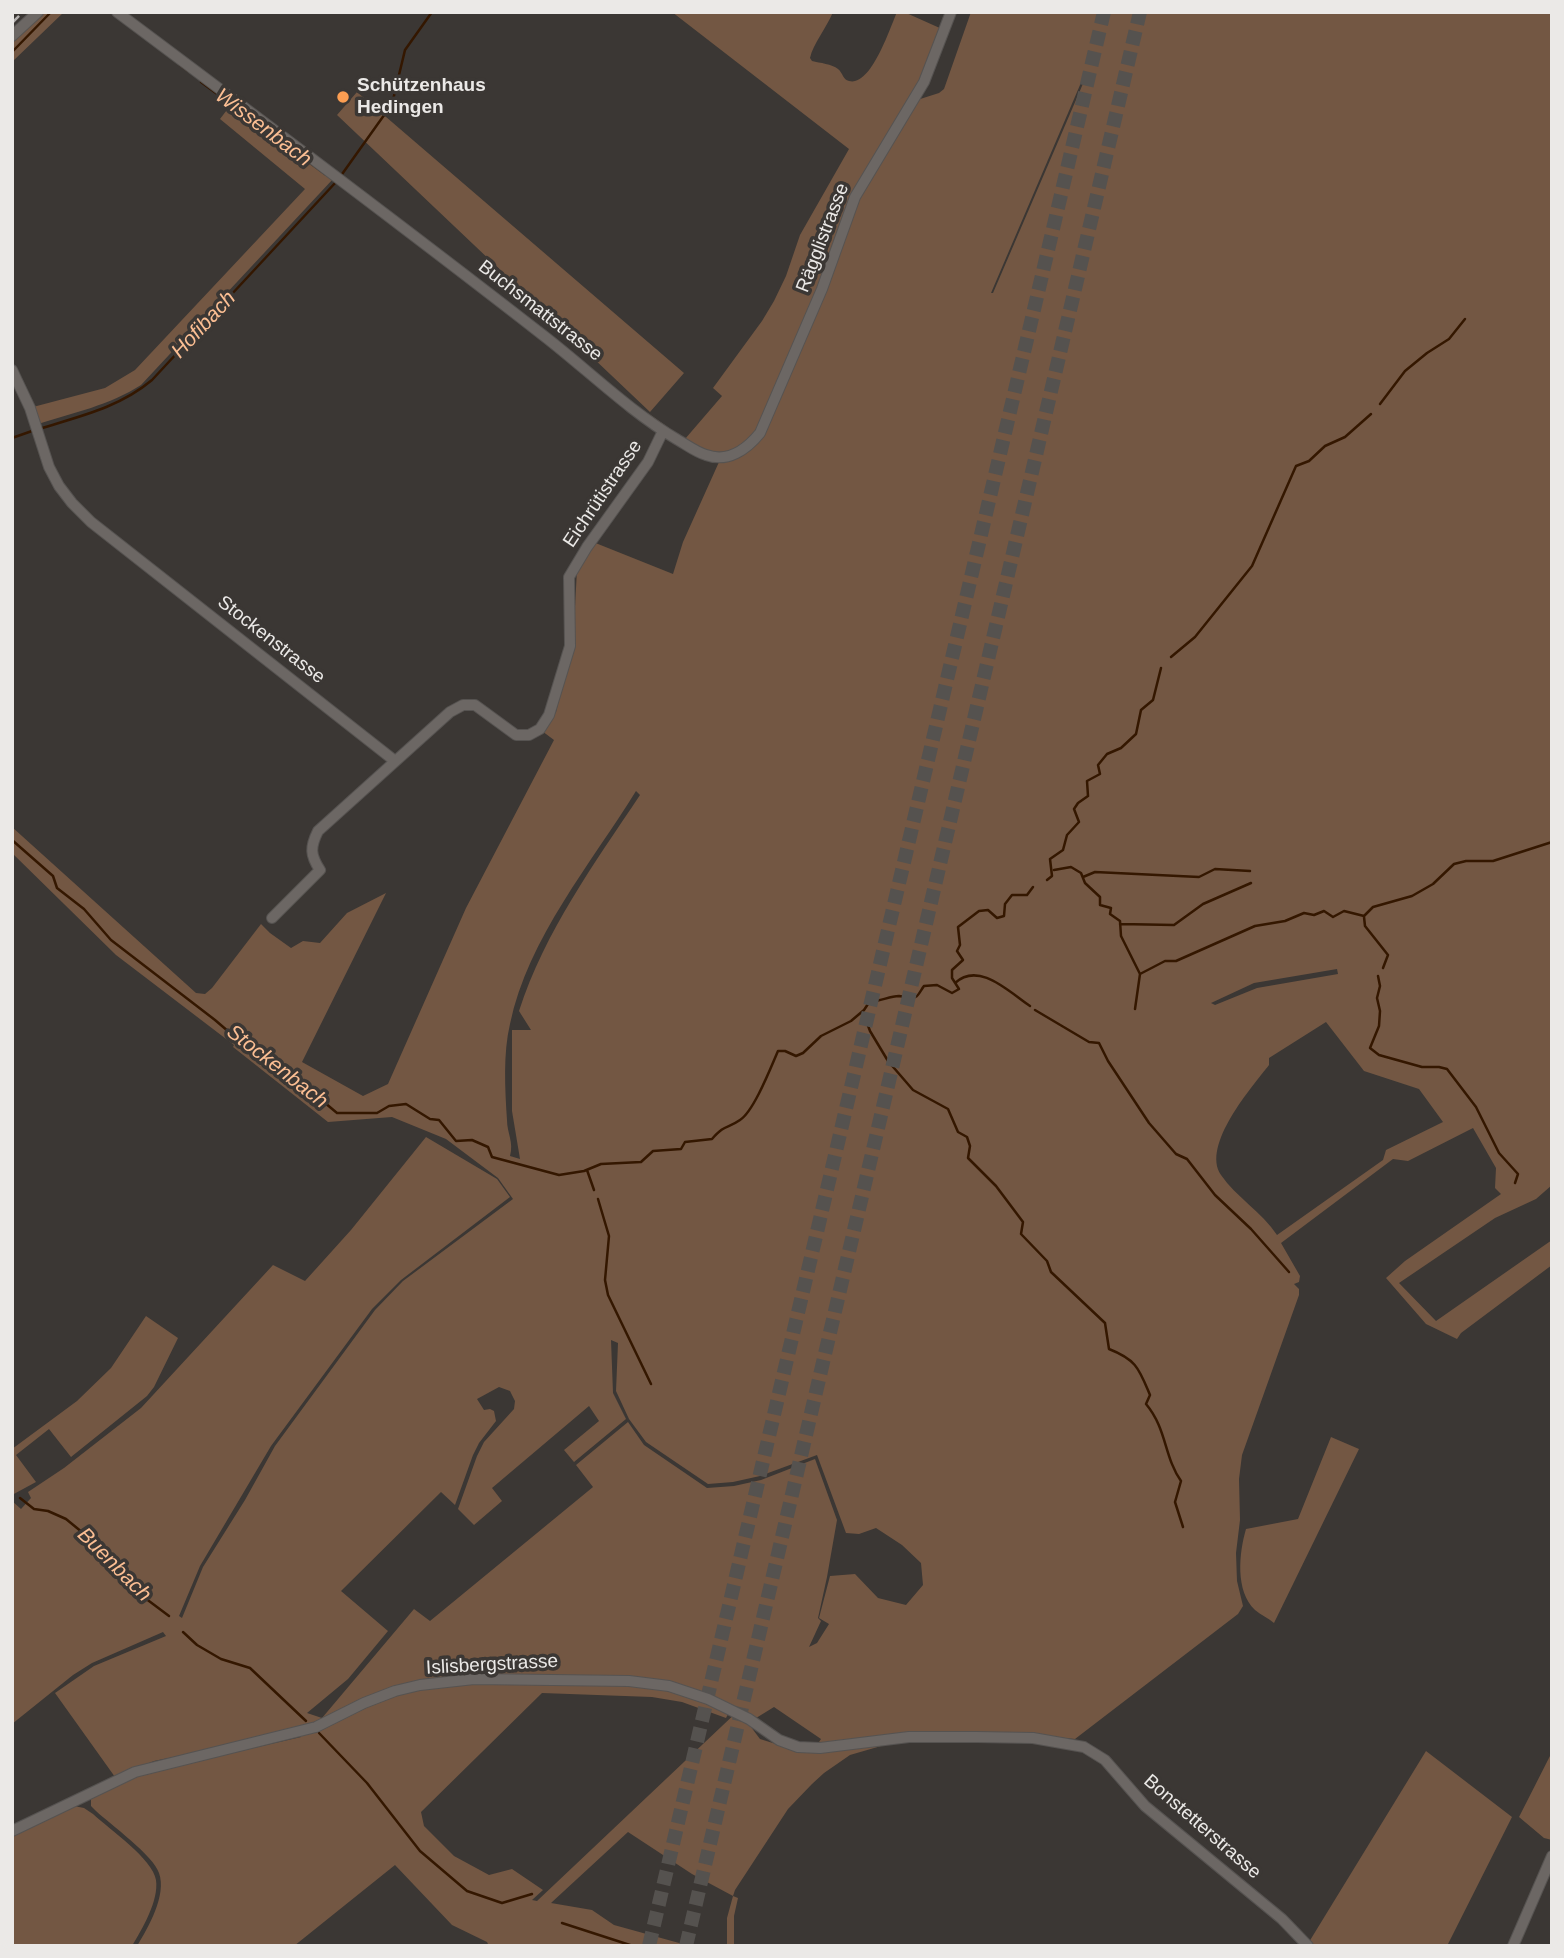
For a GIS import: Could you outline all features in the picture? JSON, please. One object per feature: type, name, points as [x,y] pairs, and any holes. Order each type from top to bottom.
[{"type":"street","points":[[12,36],[38,12]]},
{"type":"street","name":"Buchsmattstrasse","points":[[117,12],[545,337],[663,431],[704,455],[715,458]]},
{"type":"street","name":"Rägglistrasse","points":[[715,458],[739,452],[761,433],[822,289],[855,197],[924,82],[951,12]]},
{"type":"street","name":"Stockenstrasse","points":[[12,370],[30,408],[49,467],[72,503],[92,522],[395,761]]},
{"type":"street","name":"Eichrütistrasse","points":[[395,761],[450,712],[463,705],[475,705],[485,710],[516,735],[529,735],[540,729],[549,715],[570,646],[569,577],[587,547],[648,462],[663,431]]},
{"type":"street","points":[[272,918],[320,870],[311,856],[312,843],[318,831],[395,761]]},
{"type":"street","name":"Islisbergstrasse","points":[[12,1831],[135,1772],[316,1727],[395,1691],[446,1682],[583,1679],[649,1683],[669,1686],[708,1699],[749,1719],[779,1740],[798,1747],[820,1748],[860,1742]]},
{"type":"street","name":"Bonstetterstrasse","points":[[860,1742],[909,1737],[1033,1738],[1084,1747],[1105,1760],[1145,1806],[1282,1919],[1308,1946]]},
{"type":"street","points":[[1513,1946],[1552,1856]]},
{"type":"shaded area","points":[[42,12],[64,12],[12,62],[12,41]]},
{"type":"shaded area","points":[[672,12],[833,12],[810,58],[812,61],[835,67],[849,81],[865,75],[872,66],[897,12],[904,12],[942,29],[916,92],[868,169],[758,432],[729,453],[704,451],[666,429],[636,405],[685,439],[722,396],[713,388],[774,301],[800,235],[849,149]]},
{"type":"shaded area","points":[[971,12],[1552,12],[1552,1185],[1536,1199],[1495,1218],[1399,1283],[1436,1321],[1552,1240],[1552,1265],[1461,1333],[1457,1339],[1426,1324],[1386,1278],[1405,1261],[1501,1194],[1495,1188],[1496,1168],[1473,1128],[1408,1161],[1393,1159],[1281,1243],[1300,1276],[1299,1282],[1294,1284],[1299,1289],[1299,1295],[1242,1455],[1236,1553],[1237,1581],[1243,1606],[1238,1614],[1075,1739],[1002,1732],[894,1734],[881,1746],[850,1755],[824,1773],[788,1809],[733,1896],[692,1874],[628,1832],[551,1903],[592,1910],[614,1925],[690,1946],[489,1946],[487,1942],[452,1925],[395,1865],[294,1946],[137,1946],[151,1921],[158,1901],[161,1882],[159,1873],[141,1849],[91,1806],[91,1799],[136,1775],[301,1737],[296,1732],[154,1761],[115,1777],[55,1693],[94,1666],[166,1636],[163,1632],[92,1663],[12,1724],[12,1501],[21,1509],[31,1498],[28,1492],[64,1468],[141,1408],[273,1265],[305,1281],[351,1230],[426,1137],[497,1179],[510,1197],[401,1280],[372,1309],[271,1446],[200,1566],[179,1616],[182,1618],[203,1567],[275,1446],[375,1310],[403,1281],[513,1199],[498,1178],[446,1139],[392,1117],[328,1122],[233,1047],[234,1045],[116,955],[12,853],[12,827],[196,993],[205,994],[212,988],[261,924],[291,948],[303,941],[320,943],[347,913],[386,893],[302,1062],[363,1096],[388,1084],[466,908],[554,740],[542,731],[556,712],[573,643],[577,570],[593,542],[673,574],[683,542],[719,462],[742,454],[763,434],[830,279],[864,187],[917,100],[944,89]],"holes":[[[1083,78],[1085,79],[991,293]],[[636,791],[640,795],[572,899],[542,953],[519,1011],[531,1030],[512,1030],[512,1111],[520,1159],[510,1156],[505,1084],[508,1035],[519,992],[531,962],[563,903]],[[1337,969],[1338,974],[1257,988],[1215,1005],[1211,1003],[1254,983]],[[1326,1022],[1364,1071],[1419,1089],[1443,1122],[1386,1150],[1383,1160],[1277,1235],[1227,1183],[1217,1163],[1218,1148],[1231,1117],[1269,1065],[1269,1058]],[[611,1340],[618,1343],[616,1391],[629,1419],[646,1442],[708,1484],[760,1476],[817,1455],[846,1533],[859,1534],[876,1528],[902,1545],[921,1563],[923,1585],[906,1605],[878,1598],[855,1574],[830,1576],[819,1618],[829,1624],[817,1643],[809,1647],[821,1621],[818,1618],[837,1520],[815,1459],[761,1480],[707,1488],[644,1445],[628,1422],[576,1465],[593,1487],[430,1621],[414,1609],[322,1718],[307,1713],[348,1679],[388,1631],[341,1591],[441,1492],[455,1505],[473,1455],[496,1421],[494,1411],[484,1410],[477,1399],[499,1387],[510,1391],[515,1401],[514,1409],[484,1442],[458,1509],[474,1525],[502,1501],[492,1488],[589,1406],[599,1421],[564,1450],[574,1462],[626,1419],[613,1393]],[[496,1676],[650,1679],[689,1688],[740,1709],[537,1901],[532,1900],[543,1890],[512,1869],[489,1875],[454,1856],[424,1826],[421,1812],[542,1693],[652,1697],[682,1702],[726,1718],[728,1714],[726,1710],[699,1700],[647,1687],[597,1682],[543,1682],[426,1688],[383,1700],[334,1722],[325,1719],[394,1687],[444,1678]],[[774,1707],[821,1739],[813,1751],[795,1750],[760,1739],[748,1723]]]},
{"type":"shaded area","points":[[357,92],[684,373],[650,412],[337,115]]},
{"type":"shaded area","points":[[233,102],[333,179],[141,385],[104,403],[38,424],[33,407],[105,388],[135,370],[305,189],[220,119]]},
{"type":"shaded area","points":[[146,1316],[178,1338],[154,1387],[147,1396],[71,1457],[49,1429],[16,1455],[36,1482],[12,1495],[12,1449],[77,1401],[111,1368]]},
{"type":"shaded area","points":[[1331,1437],[1359,1449],[1274,1623],[1255,1610],[1244,1593],[1240,1560],[1246,1529],[1298,1519]]},
{"type":"shaded area","points":[[1426,1751],[1512,1817],[1447,1946],[1313,1946],[1309,1942]]},
{"type":"shaded area","points":[[1552,1752],[1552,1840],[1544,1838],[1519,1817]]},
{"type":"shaded area","points":[[74,1806],[93,1814],[147,1863],[156,1880],[155,1897],[149,1914],[132,1946],[12,1946],[12,1836]]},
{"type":"shaded area","points":[[733,1896],[738,1898],[734,1916],[734,1946],[727,1946],[727,1918]]},
{"type":"waterway","name":"Wissenbach","points":[[12,52],[51,12]]},
{"type":"waterway","name":"Hofibach","points":[[340,177],[392,104],[405,50],[432,12]]},
{"type":"waterway","name":"Wissenbach","points":[[180,65],[188,71]]},
{"type":"waterway","name":"Wissenbach","points":[[201,82],[325,174]]},
{"type":"waterway","name":"Hofibach","points":[[42,428],[113,404],[152,380],[336,182]]},
{"type":"waterway","points":[[1380,404],[1405,371],[1449,339],[1465,319]]},
{"type":"waterway","points":[[1171,657],[1195,637],[1252,566],[1296,466],[1309,461],[1325,446],[1345,437],[1371,414]]},
{"type":"waterway","name":"Hofibach","points":[[12,438],[32,431]]},
{"type":"waterway","points":[[1047,880],[1052,876],[1050,859],[1063,850],[1067,835],[1079,822],[1074,809],[1088,796],[1087,781],[1100,774],[1098,765],[1107,754],[1121,748],[1136,734],[1141,710],[1153,700],[1161,668]]},
{"type":"waterway","name":"Stockenbach","points":[[12,840],[53,876],[57,888],[84,909],[111,940],[257,1056],[281,1066],[337,1113],[377,1113],[389,1106],[406,1104],[430,1119],[439,1120],[456,1141],[472,1140],[488,1147],[492,1157],[559,1175],[584,1171],[601,1164],[641,1162],[653,1151],[681,1149],[685,1142],[712,1139],[720,1131],[740,1120],[751,1108],[778,1051],[796,1056],[803,1053],[821,1036],[851,1021],[870,1001],[895,996],[913,998],[918,996],[924,986],[937,985],[952,993],[959,989],[952,978],[952,970],[963,960],[957,951],[960,945],[958,927],[979,911],[988,910],[997,918],[1004,916],[1005,904],[1012,895],[1027,895],[1033,887]]},
{"type":"waterway","points":[[1140,974],[1165,961],[1176,961],[1255,926],[1285,921],[1304,913],[1314,915],[1324,911],[1333,917],[1344,911],[1364,916],[1373,907],[1412,896],[1433,884],[1454,864],[1493,861],[1552,842]]},
{"type":"waterway","points":[[1054,870],[1071,867],[1081,873],[1085,883],[1100,897],[1100,905],[1111,908],[1110,914],[1120,921],[1121,936],[1140,974],[1135,1009]]},
{"type":"waterway","points":[[1083,877],[1095,872],[1199,877],[1215,869],[1250,871]]},
{"type":"waterway","points":[[1120,924],[1174,925],[1203,904],[1251,883]]},
{"type":"waterway","points":[[1364,917],[1365,926],[1388,955],[1383,968]]},
{"type":"waterway","points":[[1378,976],[1379,1026],[1370,1048],[1379,1055],[1422,1067],[1447,1069],[1476,1107],[1499,1153],[1518,1174],[1515,1183]]},
{"type":"waterway","points":[[955,983],[964,977],[984,977],[1030,1006]]},
{"type":"waterway","points":[[1035,1010],[1089,1042],[1099,1043],[1149,1123],[1176,1154],[1187,1159],[1215,1195],[1251,1229],[1289,1272]]},
{"type":"waterway","points":[[863,1012],[870,1031],[888,1061],[913,1090],[948,1109],[958,1132],[967,1137],[970,1146],[968,1158],[996,1186],[1023,1222],[1021,1234],[1047,1261],[1051,1272],[1105,1323],[1109,1349],[1126,1357],[1140,1372],[1150,1395],[1146,1404],[1158,1423],[1171,1462],[1181,1481],[1175,1502],[1183,1527]]},
{"type":"waterway","points":[[587,1170],[594,1190]]},
{"type":"waterway","points":[[598,1199],[609,1236],[605,1280],[608,1295],[651,1384]]},
{"type":"waterway","name":"Buenbach","points":[[20,1498],[34,1509],[48,1511],[66,1519],[94,1542],[108,1562],[137,1592],[169,1616]]},
{"type":"waterway","points":[[183,1632],[197,1645],[221,1659],[250,1668],[306,1721]]},
{"type":"waterway","points":[[319,1733],[367,1783],[420,1851],[467,1891],[502,1903],[532,1894]]},
{"type":"waterway","points":[[562,1923],[633,1946]]},
{"type":"tunnel","points":[[649,1946],[1104,12]]},
{"type":"tunnel","points":[[686,1946],[1140,12]]},
{"type":"railway","points":[[12,23],[23,12]]},
{"type":"place","name":"Schützenhaus Hedingen","points":[[343,97]]}]
